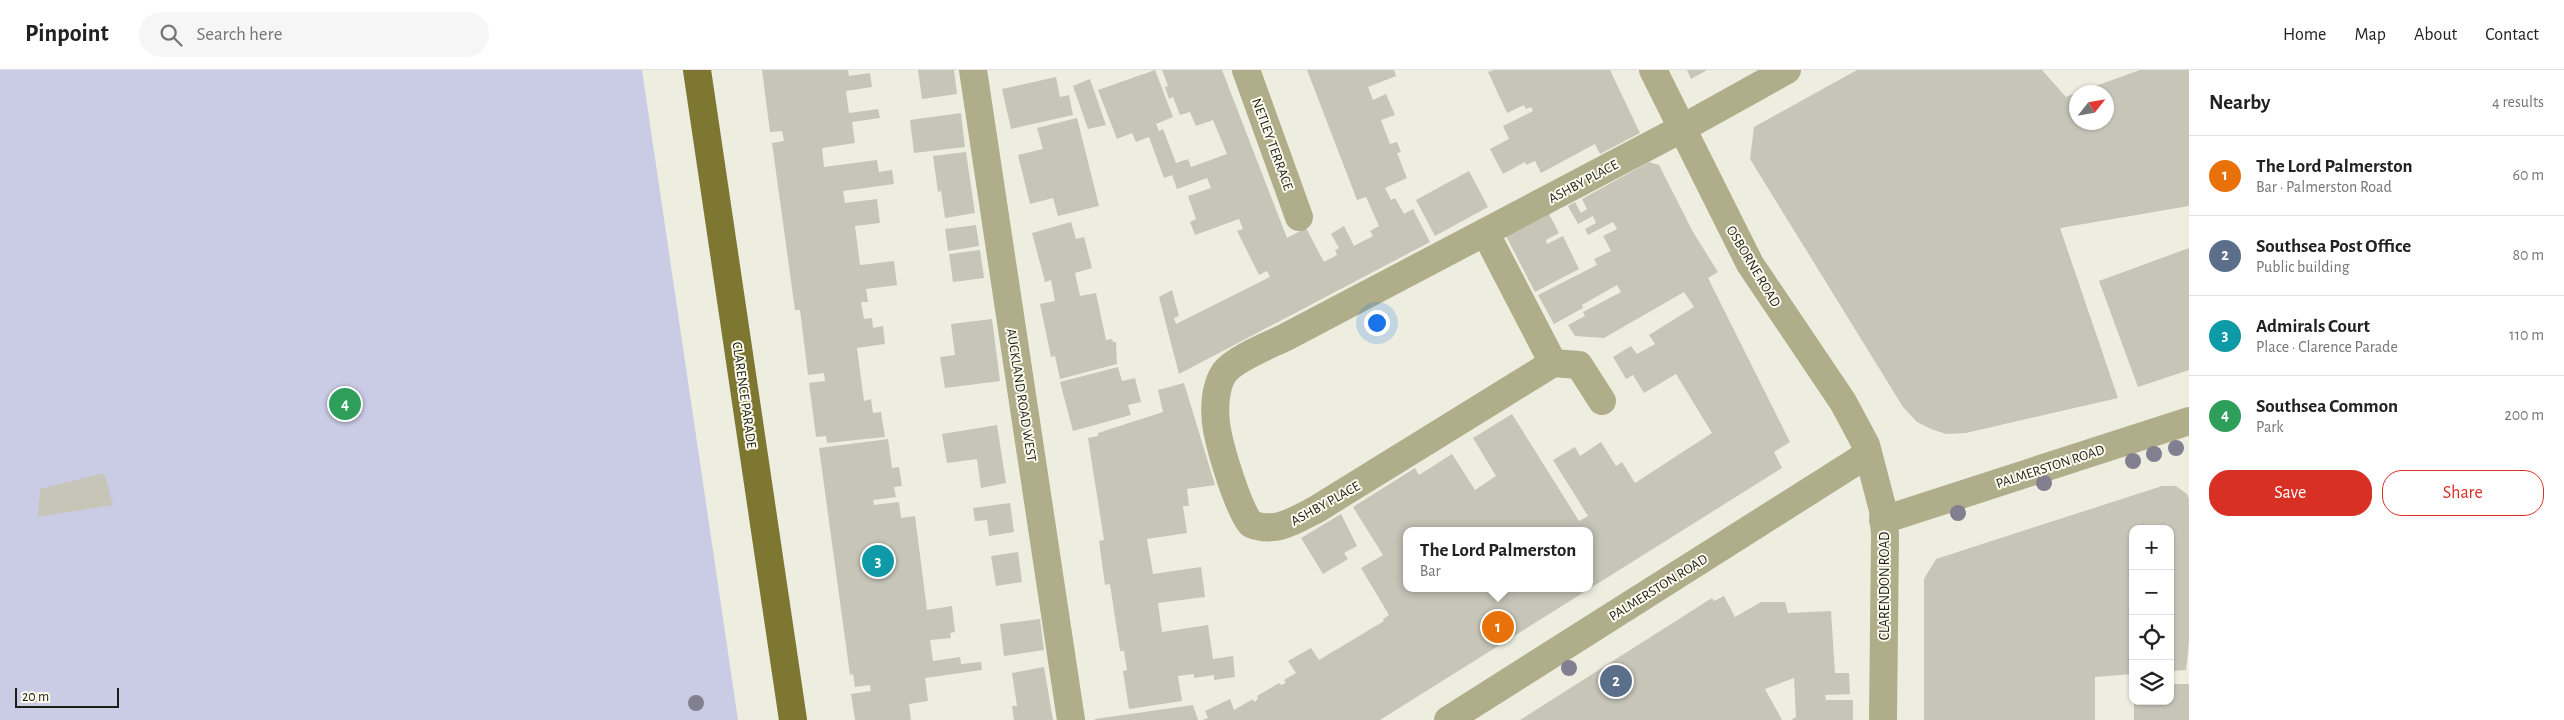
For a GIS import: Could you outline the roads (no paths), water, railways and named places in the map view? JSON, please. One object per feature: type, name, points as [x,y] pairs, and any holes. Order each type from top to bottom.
[{"type":"main road","name":"CLARENCE PARADE","points":[[697,70],[793,720]]},
{"type":"street","name":"AUCKLAND ROAD WEST","points":[[973,70],[1071,720]]},
{"type":"street","name":"NETLEY TERRACE","points":[[1246,70],[1299,217]]},
{"type":"street","name":"OSBORNE ROAD","points":[[1653,70],[1750,264],[1843,402],[1866,445],[1868,454]]},
{"type":"street","name":"ASHBY PLACE","points":[[1553,363],[1376,474],[1299,518],[1284,525],[1267,528],[1251,524],[1245,516],[1218,430],[1217,398],[1224,373],[1235,363],[1681,129],[1787,70]]},
{"type":"street","points":[[1485,232],[1553,363],[1579,364],[1602,401]]},
{"type":"street","name":"PALMERSTON ROAD","points":[[1883,520],[2189,421]]},
{"type":"street","name":"CLARENDON ROAD","points":[[1868,454],[1883,520],[1883,720]]},
{"type":"street","name":"PALMERSTON ROAD","points":[[1448,720],[1868,454]]},
{"type":"place","name":"Southsea Common","points":[[345,404]]},
{"type":"place","name":"Admirals Court","points":[[878,561]]},
{"type":"place","name":"The Lord Palmerston","points":[[1498,627]]},
{"type":"place","name":"Southsea Post Office","points":[[1616,681]]}]
